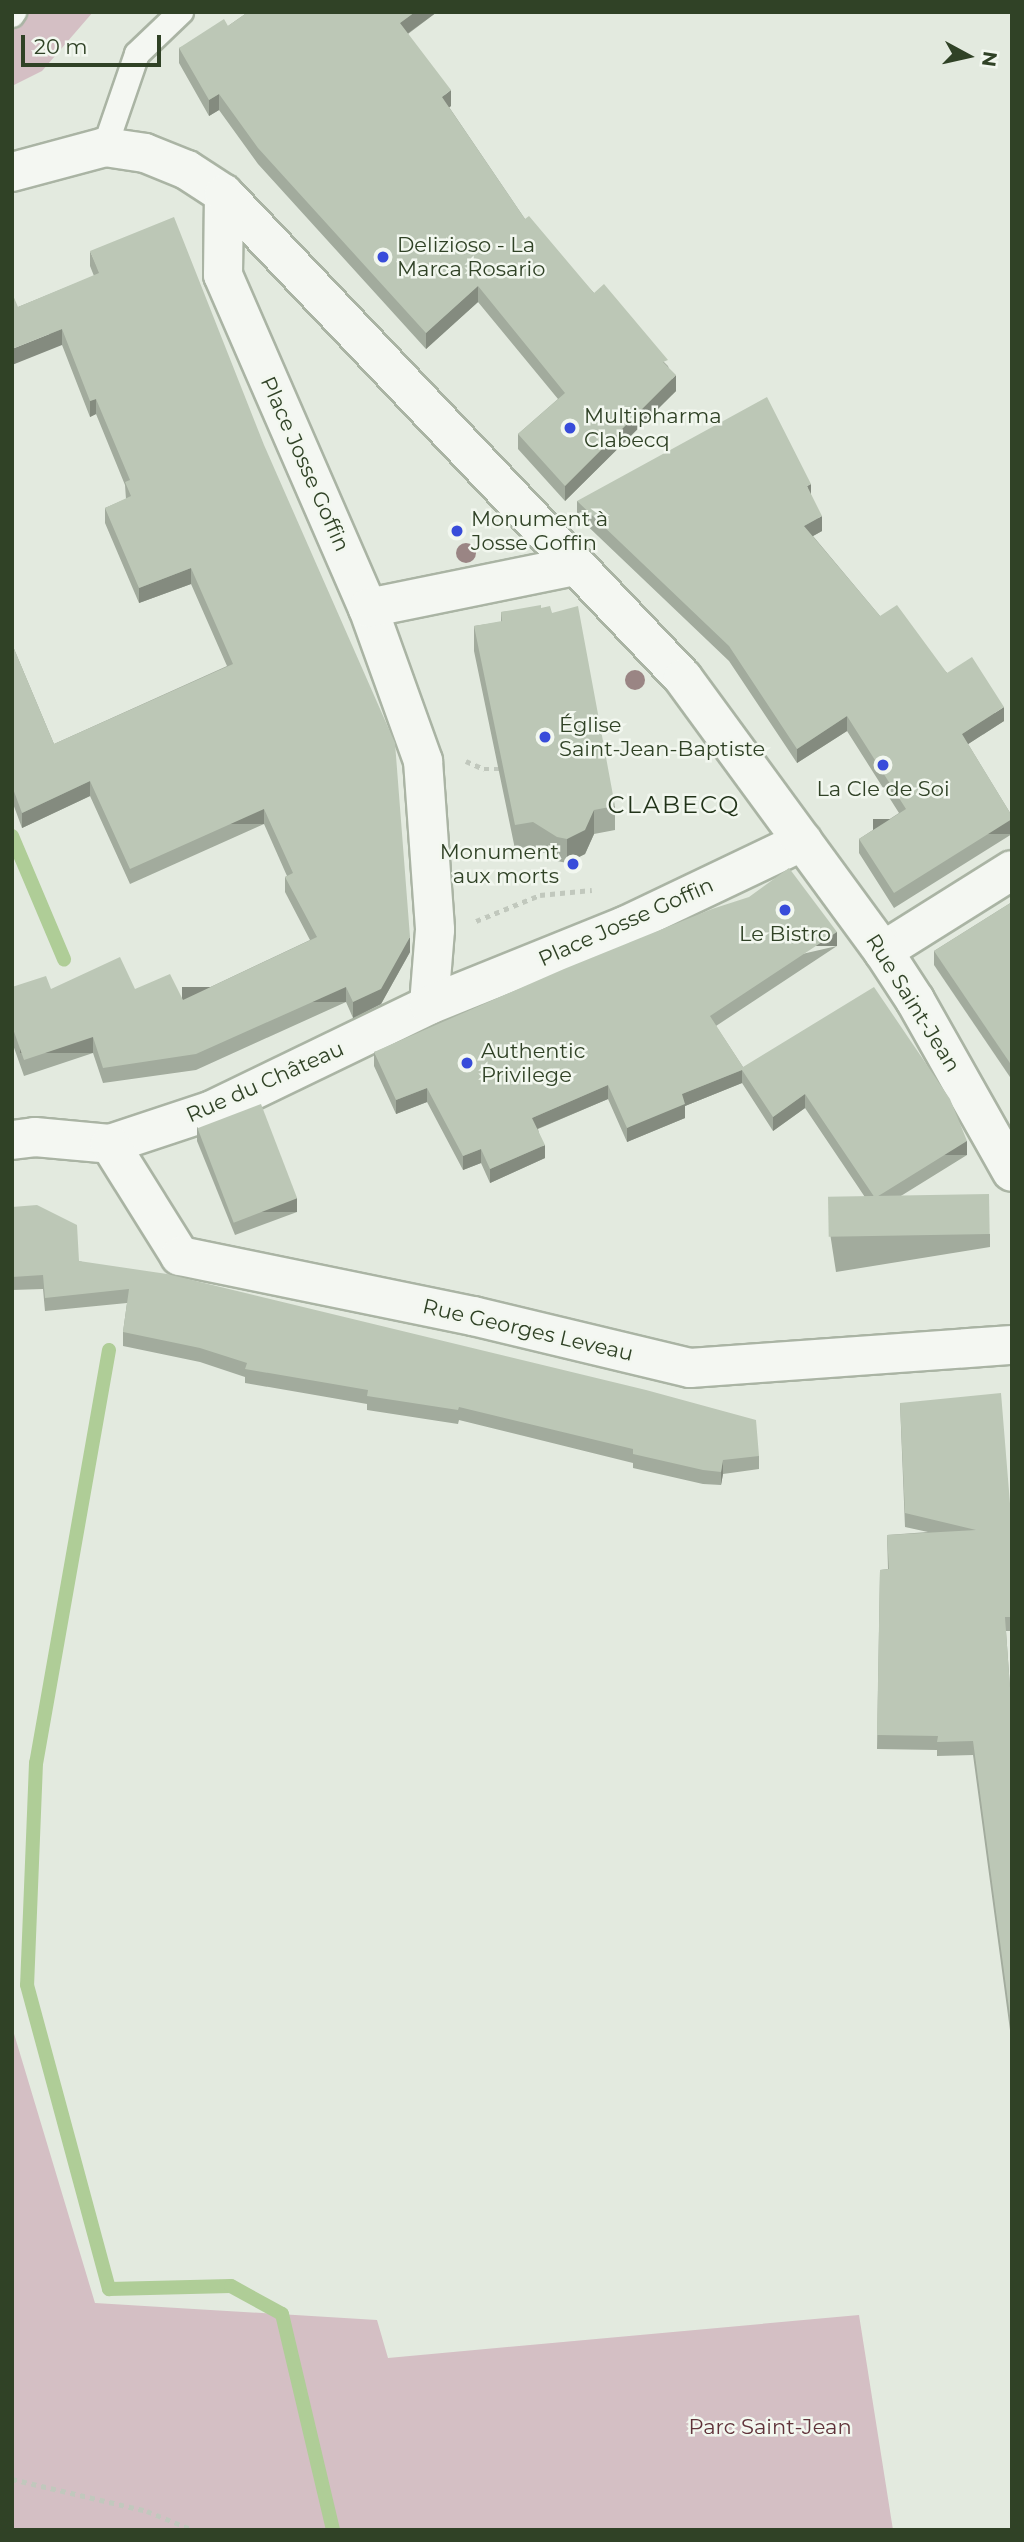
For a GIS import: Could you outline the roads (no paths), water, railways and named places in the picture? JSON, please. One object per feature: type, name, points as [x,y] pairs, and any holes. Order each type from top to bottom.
[{"type":"street","points":[[12,172],[105,147],[145,153],[176,166],[224,194],[683,678],[803,841]]},
{"type":"street","name":"Place Josse Goffin","points":[[224,194],[223,275],[368,608],[423,761],[435,930],[429,1005],[625,926],[803,841]]},
{"type":"street","points":[[368,608],[574,566]]},
{"type":"street","name":"Rue Saint-Jean","points":[[803,841],[915,1000],[1012,1172]]},
{"type":"street","points":[[883,951],[1012,870]]},
{"type":"street","name":"Rue du Château","points":[[12,1140],[35,1137],[110,1143],[212,1110],[429,1005]]},
{"type":"street","name":"Rue Georges Leveau","points":[[110,1143],[180,1256],[473,1316],[690,1368],[1012,1345]]},
{"type":"lane","points":[[105,147],[137,54],[181,12]]},
{"type":"waterway","points":[[12,836],[64,959]]},
{"type":"waterway","points":[[109,1350],[36,1763],[27,1985],[109,2289],[231,2286],[282,2314],[333,2530]]},
{"type":"place","name":"Delizioso - La Marca Rosario","points":[[383,257]]},
{"type":"place","name":"Multipharma Clabecq","points":[[570,428]]},
{"type":"place","name":"Monument à Josse Goffin","points":[[457,531]]},
{"type":"place","name":"Église Saint-Jean-Baptiste","points":[[545,737]]},
{"type":"place","name":"La Cle de Soi","points":[[883,765]]},
{"type":"place","name":"Monument aux morts","points":[[573,864]]},
{"type":"place","name":"Le Bistro","points":[[785,910]]},
{"type":"place","name":"Authentic Privilege","points":[[467,1063]]},
{"type":"district","name":"CLABECQ","points":[[674,805]]},
{"type":"park label","name":"Parc Saint-Jean","points":[[770,2427]]}]
